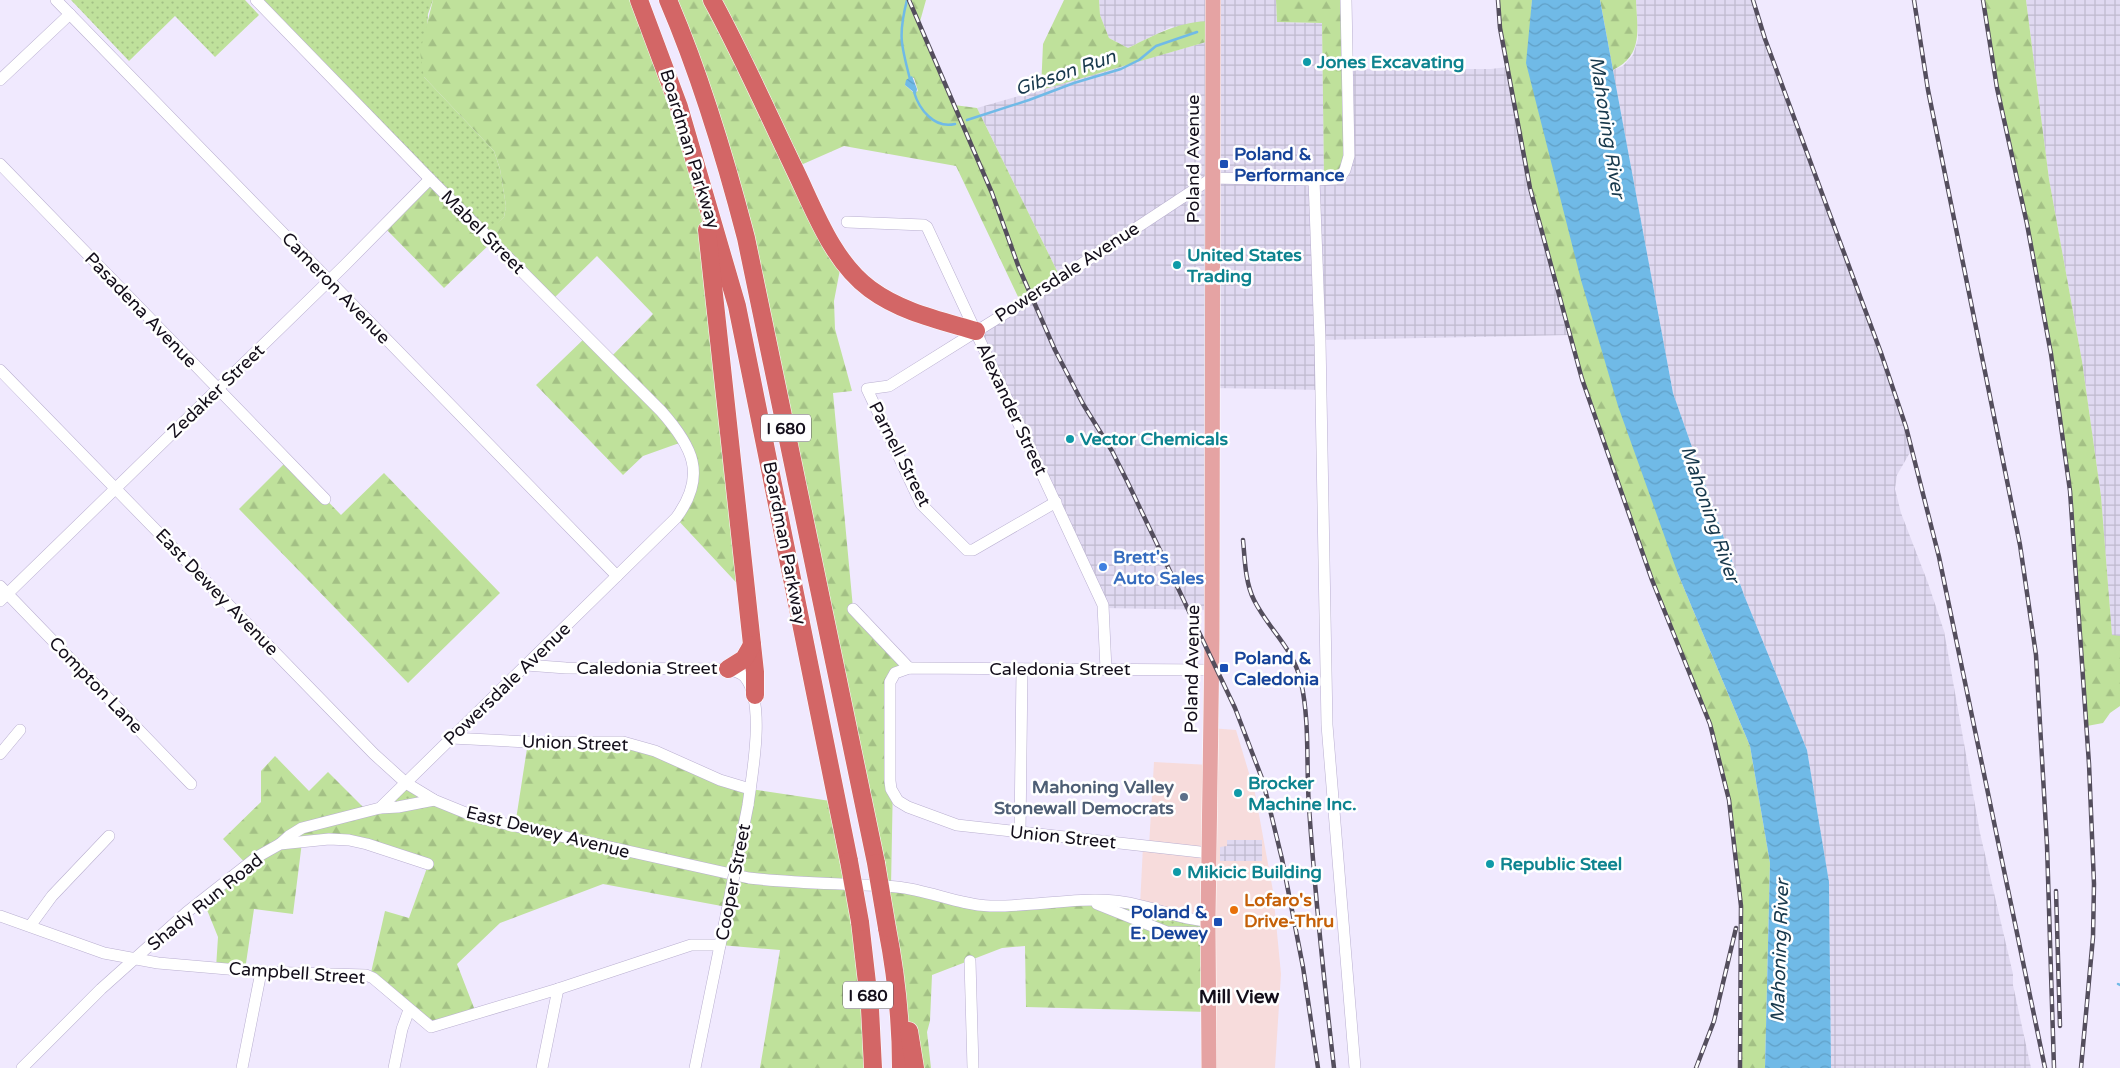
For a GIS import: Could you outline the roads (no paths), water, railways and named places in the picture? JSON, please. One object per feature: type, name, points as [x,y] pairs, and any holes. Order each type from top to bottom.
[{"type":"highway","name":"Boardman Parkway","points":[[639,0],[661,56],[695,158],[737,306],[860,922],[870,1009],[873,1068]]},
{"type":"highway","name":"Boardman Parkway","points":[[668,0],[718,139],[746,238],[876,863],[891,946],[901,1036],[901,1068]]},
{"type":"highway","points":[[712,0],[824,231],[849,268],[870,289],[895,304],[916,313],[976,331]]},
{"type":"highway","points":[[695,158],[707,228],[755,672],[755,695]]},
{"type":"highway","points":[[728,669],[744,659],[752,645]]},
{"type":"highway","points":[[891,946],[912,1043],[915,1068]]},
{"type":"main road","name":"Poland Avenue","points":[[1209,1068],[1208,927],[1213,0]]},
{"type":"street","name":"Cameron Avenue","points":[[56,0],[617,576]]},
{"type":"street","name":"Mabel Street","points":[[256,0],[430,179],[661,411],[685,441],[692,460],[693,474]]},
{"type":"street","points":[[1212,178],[1314,180],[1335,179],[1341,176],[1348,163],[1346,0]]},
{"type":"street","points":[[0,80],[70,14]]},
{"type":"street","name":"Pasadena Avenue","points":[[0,164],[325,499]]},
{"type":"street","name":"Powersdale Avenue","points":[[867,389],[889,386],[1212,178]]},
{"type":"street","name":"Zedaker Street","points":[[2,594],[115,488],[430,179]]},
{"type":"street","points":[[1314,180],[1320,340],[1327,725],[1355,1068]]},
{"type":"street","name":"Alexander Street","points":[[847,222],[926,226],[1104,605],[1106,670]]},
{"type":"street","name":"East Dewey Avenue","points":[[0,370],[374,754],[406,782],[434,800],[484,819],[749,878],[782,882],[898,887],[952,901],[990,906],[1124,902],[1208,927]]},
{"type":"street","name":"Parnell Street","points":[[867,389],[921,504],[966,550],[973,550],[1056,502]]},
{"type":"street","name":"Powersdale Avenue","points":[[380,808],[676,518],[687,501],[693,474]]},
{"type":"street","name":"Compton Lane","points":[[2,594],[191,784]]},
{"type":"street","points":[[853,608],[909,668]]},
{"type":"street","name":"Caledonia Street","points":[[526,665],[566,668],[728,669],[745,677],[755,695]]},
{"type":"street","name":"Caledonia Street","points":[[909,668],[1210,670]]},
{"type":"street","name":"Union Street","points":[[909,668],[896,673],[890,682],[890,781],[894,796],[908,807],[952,824],[1209,853]]},
{"type":"street","points":[[1020,832],[1022,669]]},
{"type":"street","name":"Cooper Street","points":[[695,1068],[748,805],[754,757],[755,695]]},
{"type":"street","points":[[0,754],[20,730]]},
{"type":"street","name":"Union Street","points":[[451,738],[528,742],[623,742],[655,751],[720,780],[750,788]]},
{"type":"street","points":[[280,844],[302,828],[380,808],[434,800]]},
{"type":"street","points":[[30,926],[52,896],[110,836]]},
{"type":"street","name":"Shady Run Road","points":[[22,1068],[101,989],[187,912],[257,857],[280,844],[329,839],[349,840],[368,844],[428,864]]},
{"type":"street","points":[[1090,902],[1166,932],[1208,927]]},
{"type":"street","name":"Campbell Street","points":[[0,916],[104,953],[178,965],[262,972],[366,975],[373,978],[431,1027],[558,989],[691,944],[720,945]]},
{"type":"street","points":[[970,960],[973,1068]]},
{"type":"street","points":[[242,1068],[262,972]]},
{"type":"street","points":[[542,1068],[558,989]]},
{"type":"street","points":[[394,1068],[402,1029],[409,1010]]},
{"type":"water","name":"Mahoning River","points":[[1532,0],[1600,0],[1673,393],[1744,595],[1807,750],[1829,882],[1831,1068],[1765,1068],[1770,863],[1750,746],[1678,574],[1618,406],[1581,280],[1526,63]]},
{"type":"water","points":[[912,76],[917,89],[916,94],[905,85],[906,80]]},
{"type":"waterway","name":"Gibson Run","points":[[907,0],[902,22],[902,40],[910,79]]},
{"type":"waterway","name":"Gibson Run","points":[[967,120],[1121,69],[1139,60],[1156,46],[1197,32]]},
{"type":"waterway","name":"Gibson Run","points":[[914,92],[924,111],[934,121],[940,124],[955,124]]},
{"type":"railway","points":[[909,0],[992,193],[1019,268],[1055,350],[1128,483],[1235,708],[1263,781],[1282,859],[1303,967],[1318,1068]]},
{"type":"railway","points":[[1498,0],[1500,28],[1530,188],[1582,379],[1652,580],[1710,724],[1729,800],[1741,906],[1740,1068]]},
{"type":"railway","points":[[1753,0],[1765,39],[1881,353],[1906,427],[1939,557],[2045,1068]]},
{"type":"railway","points":[[1914,0],[1928,90],[2020,545],[2036,655],[2047,845],[2054,1068]]},
{"type":"railway","points":[[1983,0],[1997,88],[2027,224],[2051,354],[2070,491],[2089,764],[2094,884],[2093,937],[2081,1068]]},
{"type":"railway","points":[[1243,540],[1246,571],[1251,593],[1260,611],[1287,649],[1297,670],[1304,697],[1314,872],[1334,1068]]},
{"type":"railway","points":[[2056,891],[2060,1026]]},
{"type":"railway","points":[[1696,1068],[1714,1021],[1736,928]]},
{"type":"place","name":"Jones Excavating","points":[[1307,62]]},
{"type":"place","name":"Poland & Performance","points":[[1224,164]]},
{"type":"place","name":"United States Trading","points":[[1177,265]]},
{"type":"place","name":"Vector Chemicals","points":[[1070,439]]},
{"type":"place","name":"Brett's Auto Sales","points":[[1103,567]]},
{"type":"place","name":"Poland & Caledonia","points":[[1224,668]]},
{"type":"place","name":"Brocker Machine Inc.","points":[[1238,793]]},
{"type":"place","name":"Mahoning Valley Stonewall Democrats","points":[[1184,797]]},
{"type":"place","name":"Republic Steel","points":[[1490,864]]},
{"type":"place","name":"Mikicic Building","points":[[1177,872]]},
{"type":"place","name":"Lofaro's Drive-Thru","points":[[1234,910]]},
{"type":"place","name":"Poland & E. Dewey","points":[[1218,922]]},
{"type":"district","name":"Mill View","points":[[1239,996]]}]
